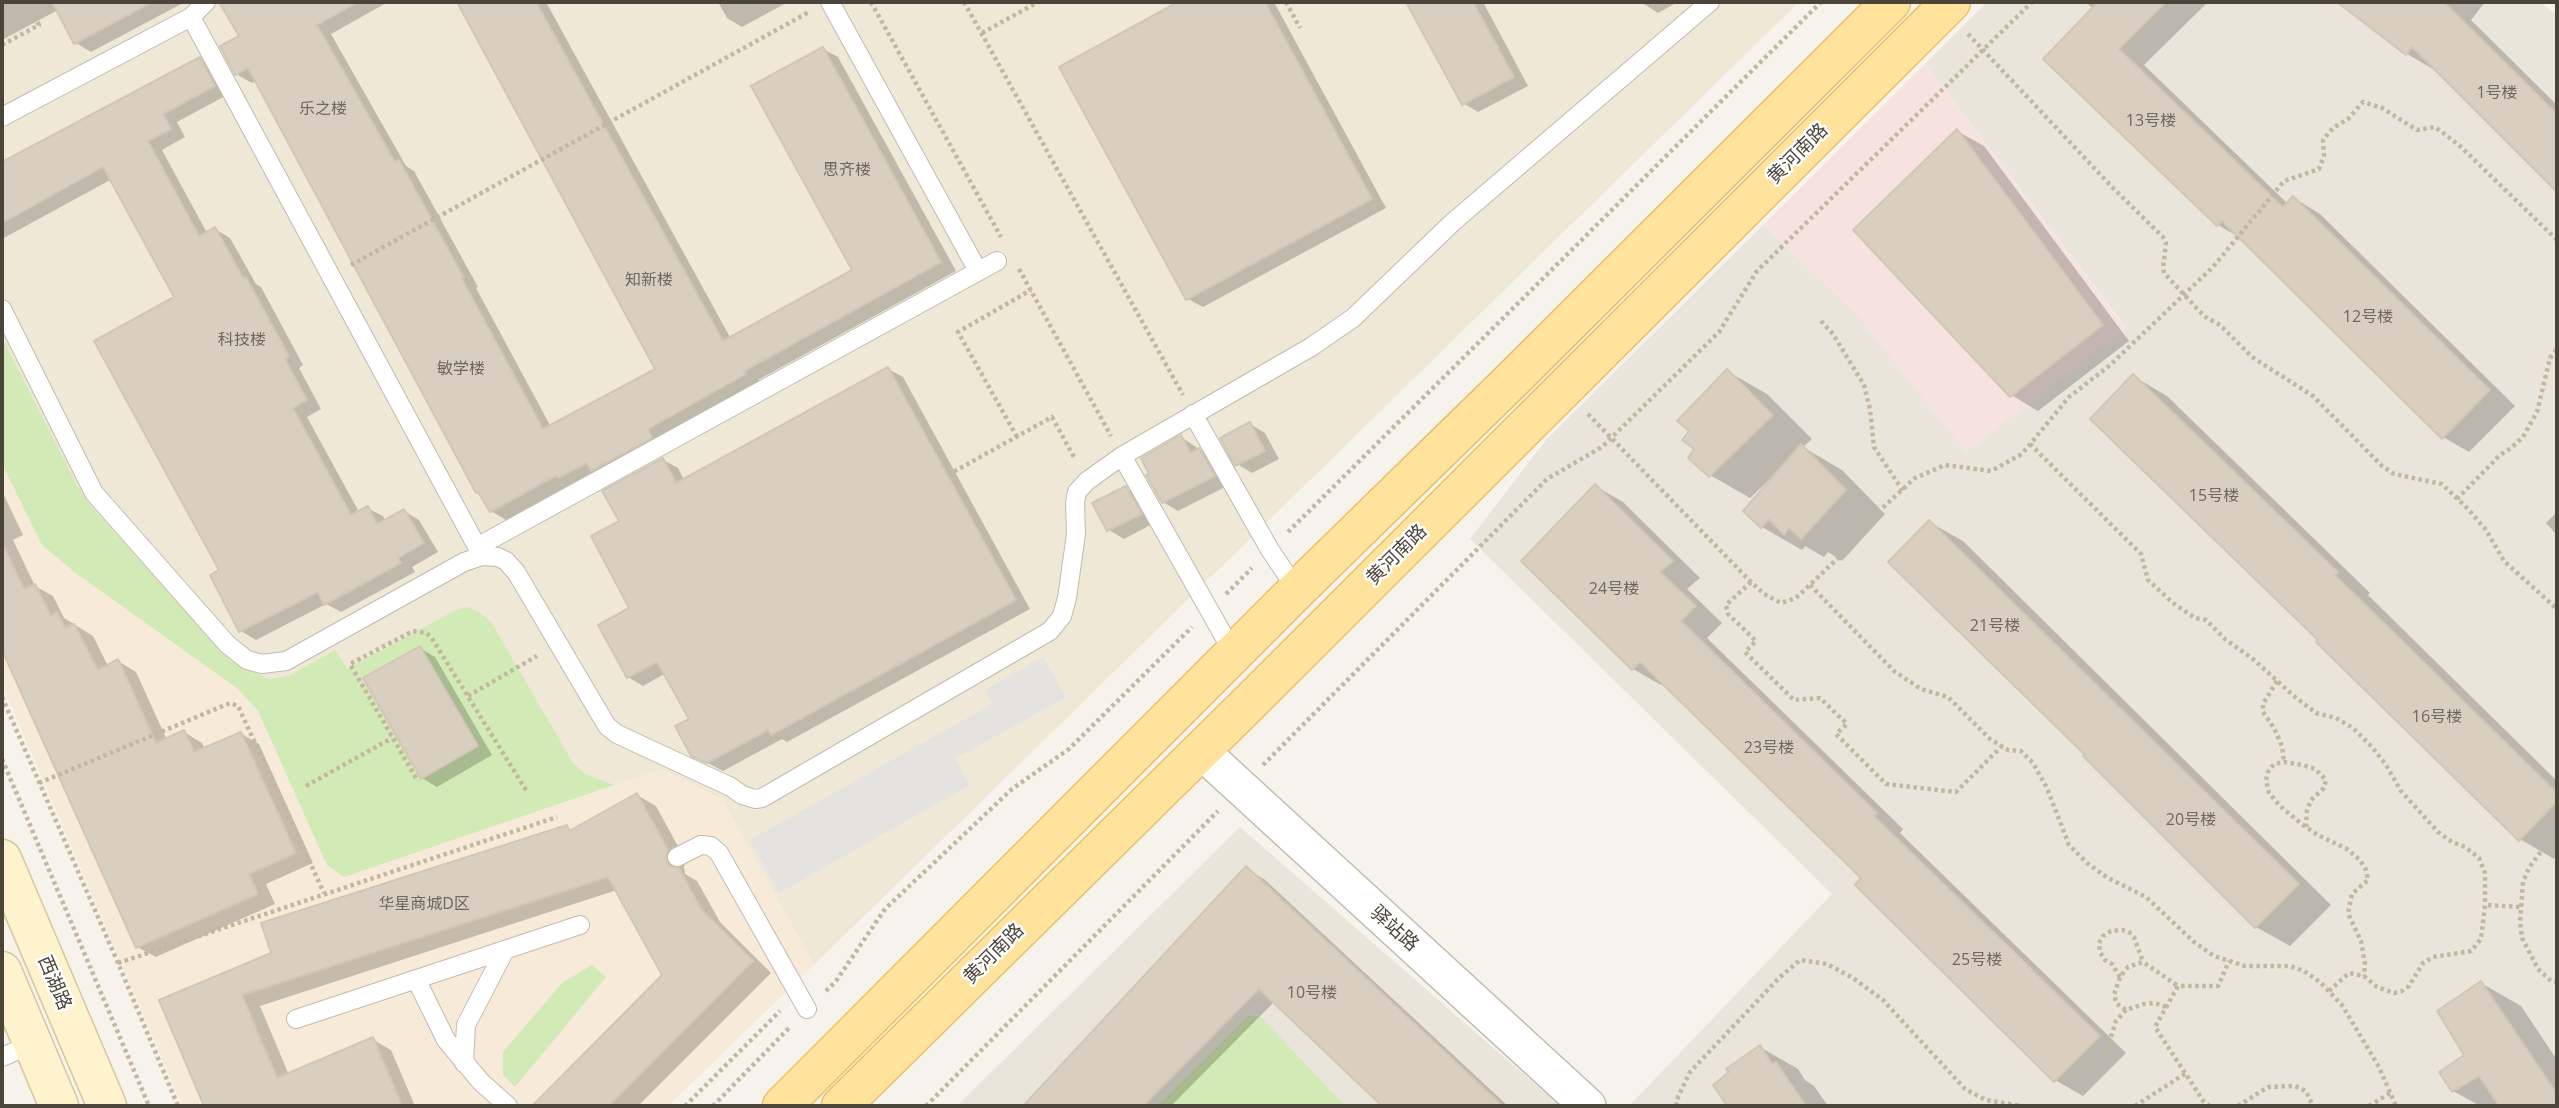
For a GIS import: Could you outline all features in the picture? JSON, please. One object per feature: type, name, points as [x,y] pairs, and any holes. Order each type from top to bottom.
[{"type":"main road","points":[[782,1106],[1297,590],[1891,2]]},
{"type":"main road","name":"黄河南路","points":[[841,1106],[1948,5]]},
{"type":"main road","name":"西湖路","points":[[2,859],[107,1106]]},
{"type":"main road","points":[[2,971],[17,1051],[59,1106]]},
{"type":"street","name":"驿站路","points":[[1200,750],[1588,1106]]},
{"type":"lane","points":[[2,117],[191,17],[206,2]]},
{"type":"lane","points":[[191,17],[480,552],[498,557],[511,565],[599,716],[617,734],[755,799],[762,798],[1050,631],[1057,624],[1067,598],[1076,534],[1075,503],[1077,492],[1087,481],[1122,456],[1311,347],[1353,318],[1453,222],[1710,2]]},
{"type":"lane","points":[[823,5],[978,271]]},
{"type":"lane","points":[[2,309],[94,493],[227,644],[247,660],[262,664],[286,661],[997,261]]},
{"type":"lane","points":[[1194,414],[1270,550],[1297,590]]},
{"type":"lane","points":[[1122,456],[1234,654]]},
{"type":"lane","points":[[677,857],[701,845],[711,846],[719,853],[803,1001]]},
{"type":"lane","points":[[296,1019],[580,925]]},
{"type":"lane","points":[[464,1063],[464,1035],[468,1017],[505,950]]},
{"type":"lane","points":[[416,979],[446,1040],[481,1082],[508,1106]]},
{"type":"path","points":[[2,46],[39,25],[27,2]]},
{"type":"path","points":[[871,2],[919,88]]},
{"type":"path","points":[[964,2],[1194,414]]},
{"type":"path","points":[[982,33],[1038,2]]},
{"type":"path","points":[[1286,2],[1300,28]]},
{"type":"path","points":[[926,1106],[1547,478],[1602,446],[1719,332],[1757,271],[2032,2]]},
{"type":"path","points":[[332,276],[823,5]]},
{"type":"path","points":[[1948,5],[1982,50],[2162,237],[2166,243],[2164,273],[2204,316],[2220,325],[2252,357],[2313,396],[2382,466],[2394,474],[2442,484],[2486,530],[2504,561],[2557,609]]},
{"type":"path","points":[[1562,389],[1751,582],[1764,594],[1781,603],[1796,598],[1810,585],[1855,542],[1866,523],[1915,478],[1945,466],[1991,471],[2022,454],[2068,397],[2109,366],[2213,267],[2284,181],[2319,169],[2324,156],[2323,140],[2363,102],[2382,108],[2417,130],[2435,127],[2459,145],[2557,240]]},
{"type":"path","points":[[1017,437],[958,332],[1031,290]]},
{"type":"path","points":[[1821,321],[1833,334],[1864,385],[1870,409],[1874,447],[1903,491]]},
{"type":"path","points":[[2457,499],[2500,455],[2523,436],[2536,412],[2550,358],[2557,349]]},
{"type":"path","points":[[948,475],[1052,417],[1087,481]]},
{"type":"path","points":[[2030,444],[2141,554],[2148,580],[2173,603],[2195,618],[2206,620],[2226,640],[2253,659],[2316,713],[2336,718],[2353,728],[2386,765],[2400,792],[2438,832],[2479,858],[2485,873],[2485,905],[2482,939],[2471,951],[2433,957],[2423,963],[2409,986],[2394,993],[2377,987],[2364,976],[2348,973],[2329,991]]},
{"type":"path","points":[[1751,582],[1726,605],[1728,614],[1756,641],[1745,652],[1794,700],[1820,698],[1847,724],[1836,734],[1886,784],[1956,792],[2002,746]]},
{"type":"path","points":[[1810,585],[1894,671],[1921,689],[1948,697],[1990,739],[2008,750],[2021,751],[2033,763],[2047,788],[2069,845],[2087,863],[2108,878],[2146,897],[2194,943],[2214,956],[2245,966],[2290,966],[2304,971],[2320,982],[2348,1015],[2379,1067],[2396,1106]]},
{"type":"path","points":[[416,778],[350,664],[410,632],[426,633],[526,790]]},
{"type":"path","points":[[468,696],[558,644]]},
{"type":"path","points":[[2277,681],[2263,704],[2263,712],[2283,746],[2284,762]]},
{"type":"path","points":[[2,697],[178,1106]]},
{"type":"path","points":[[39,783],[230,702],[238,706],[324,893]]},
{"type":"path","points":[[306,786],[392,738]]},
{"type":"path","points":[[2,759],[149,1106]]},
{"type":"path","points":[[2306,827],[2307,810],[2311,800],[2324,788],[2326,779],[2315,769],[2303,765],[2284,762],[2274,764],[2266,780],[2269,793],[2280,806],[2306,827],[2347,849],[2360,860],[2366,870],[2368,880],[2352,894],[2348,913],[2361,941],[2364,976]]},
{"type":"path","points":[[118,963],[557,817]]},
{"type":"path","points":[[2557,839],[2539,854],[2529,868],[2523,882],[2521,907],[2522,938],[2538,969],[2551,981],[2557,982]]},
{"type":"path","points":[[2485,905],[2521,907]]},
{"type":"path","points":[[2120,977],[2100,952],[2099,943],[2103,936],[2111,931],[2129,932],[2143,961],[2178,986],[2218,986],[2229,961]]},
{"type":"path","points":[[1676,1106],[1690,1072],[1779,978],[1800,960],[1827,964],[1853,978],[1883,1000],[1965,1089],[1986,1100],[2019,1106]]},
{"type":"path","points":[[2126,1010],[2118,1004],[2114,995],[2120,977],[2128,967],[2143,961]]},
{"type":"path","points":[[2178,986],[2155,1027],[2204,1102],[2210,1106]]},
{"type":"path","points":[[685,1106],[803,1001]]},
{"type":"path","points":[[2077,1080],[2107,1049],[2116,1021],[2126,1010],[2155,1003],[2166,1007]]},
{"type":"path","points":[[2135,1106],[2186,1073]]},
{"type":"path","points":[[2238,1106],[2268,1087],[2295,1086],[2306,1091],[2313,1106]]},
{"type":"path","points":[[2368,1106],[2390,1093]]},
{"type":"shaded area","points":[[2,2],[1799,2],[814,965],[723,800],[661,769],[344,877],[327,865],[258,711],[238,689],[77,574],[42,545],[2,464]]},
{"type":"shaded area","points":[[1987,2],[2540,2],[2557,15],[2557,1106],[1629,1106],[1832,894],[1470,539],[1546,440],[1764,224],[1855,313],[2126,328],[1925,64]]},
{"type":"shaded area","points":[[1925,64],[2126,329],[1966,452],[1855,313],[1764,224]]},
{"type":"shaded area","points":[[2,464],[42,545],[77,574],[238,689],[258,712],[327,864],[344,876],[660,769],[723,800],[814,965],[668,1106],[182,1106],[2,684]]},
{"type":"shaded area","points":[[1043,657],[1066,697],[955,759],[970,785],[779,893],[750,840],[992,704],[985,690]]},
{"type":"shaded area","points":[[1240,827],[1560,1106],[957,1106]]},
{"type":"green space","points":[[2,338],[89,504],[231,661],[269,679],[288,676],[336,650],[347,669],[456,610],[467,607],[479,612],[491,622],[573,763],[585,774],[614,785],[344,877],[327,865],[258,711],[238,689],[77,574],[42,545],[2,464]]},
{"type":"green space","points":[[592,965],[606,977],[515,1087],[503,1075],[503,1052],[562,983]]},
{"type":"green space","points":[[1248,1016],[1260,1016],[1345,1106],[1157,1106]]},
{"type":"building","points":[[52,2],[152,2],[74,44]]},
{"type":"building","points":[[219,2],[358,2],[317,25],[395,162],[399,160],[543,429],[655,369],[457,2],[536,2],[723,341],[852,270],[751,86],[823,47],[941,262],[744,371],[746,374],[648,429],[652,438],[591,471],[587,463],[558,478],[557,475],[490,512],[478,492],[476,493],[248,68],[235,75],[220,46],[239,36]]},
{"type":"building","points":[[1178,2],[1265,2],[1372,199],[1186,300],[1059,67]]},
{"type":"building","points":[[1406,2],[1473,2],[1514,77],[1462,105]]},
{"type":"building","points":[[2098,2],[2166,2],[2119,49],[2283,207],[2293,196],[2490,390],[2442,439],[2222,221],[2217,226],[2043,59]]},
{"type":"building","points":[[2337,2],[2444,2],[2557,114],[2557,192],[2412,47],[2406,55]]},
{"type":"building","points":[[200,57],[215,86],[163,114],[171,129],[148,141],[199,236],[215,227],[289,356],[285,359],[307,400],[293,408],[351,515],[368,506],[377,524],[404,509],[424,543],[398,558],[401,563],[324,605],[318,592],[239,632],[210,575],[219,570],[94,341],[174,297],[103,167],[2,223],[2,162]]},
{"type":"building","points":[[1957,129],[2103,325],[2010,397],[1853,230]]},
{"type":"building","points":[[888,367],[1016,600],[771,735],[768,730],[707,763],[691,756],[675,726],[689,719],[657,662],[627,678],[598,625],[629,608],[591,536],[619,521],[602,491],[663,458],[676,483]]},
{"type":"building","points":[[1727,369],[1773,415],[1709,477],[1688,458],[1694,449],[1682,440],[1689,431],[1677,421]]},
{"type":"building","points":[[2133,374],[2338,572],[2335,575],[2557,793],[2557,801],[2519,841],[2316,642],[2318,640],[2090,419]]},
{"type":"building","points":[[1250,422],[1265,451],[1235,466],[1220,438]]},
{"type":"building","points":[[1181,435],[1191,453],[1199,448],[1215,476],[1162,503],[1146,475],[1149,474],[1141,458]]},
{"type":"building","points":[[1801,444],[1846,490],[1801,539],[1789,528],[1784,535],[1769,519],[1761,528],[1743,511]]},
{"type":"building","points":[[1595,484],[1673,561],[1660,572],[1696,606],[1681,621],[1877,813],[1874,816],[2100,1036],[2054,1082],[1855,885],[1861,878],[1640,662],[1632,670],[1521,561]]},
{"type":"building","points":[[1126,486],[1142,514],[1107,531],[1092,503]]},
{"type":"building","points":[[1929,520],[2299,884],[2255,928],[2083,756],[2085,755],[1888,562]]},
{"type":"building","points":[[2,542],[24,589],[35,584],[51,616],[57,612],[65,628],[74,624],[98,670],[118,659],[156,743],[184,730],[194,752],[241,732],[296,853],[249,874],[258,894],[136,948],[2,650]]},
{"type":"building","points":[[420,646],[478,746],[421,779],[363,678]]},
{"type":"building","points":[[637,793],[668,850],[667,863],[671,867],[679,868],[701,909],[753,961],[609,1106],[532,1106],[662,975],[608,877],[242,995],[277,1078],[373,1037],[402,1106],[204,1106],[159,1000],[271,953],[261,923],[567,825],[569,831]]},
{"type":"building","points":[[1246,866],[1503,1106],[1382,1106],[1259,989],[1143,1106],[1023,1106]]},
{"type":"building","points":[[2481,981],[2557,1094],[2557,1106],[2499,1106],[2479,1076],[2452,1092],[2439,1072],[2464,1055],[2437,1011]]},
{"type":"building","points":[[1760,1045],[1772,1064],[1776,1062],[1806,1106],[1727,1106],[1713,1085],[1729,1072],[1726,1069]]}]
